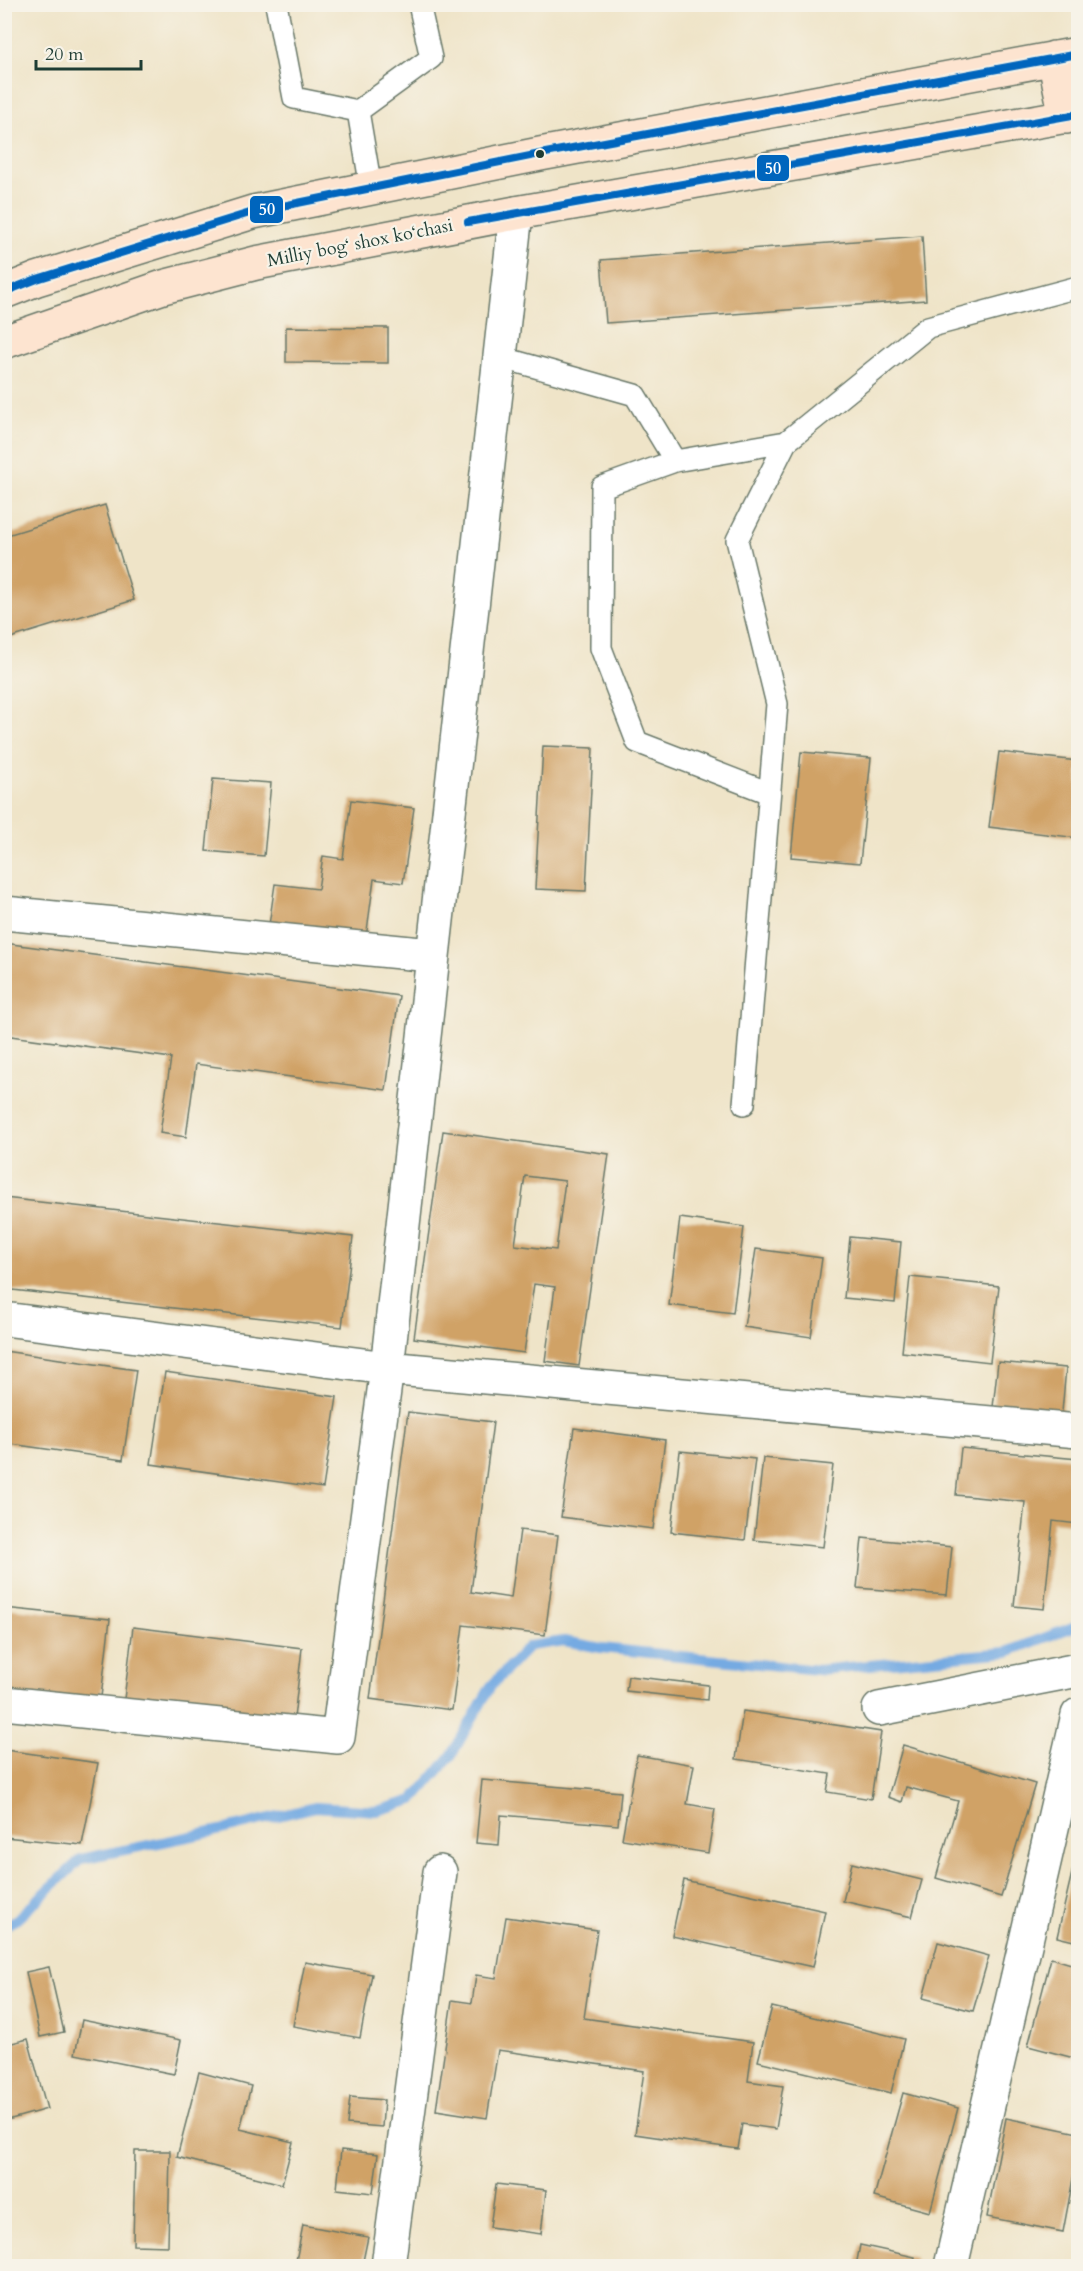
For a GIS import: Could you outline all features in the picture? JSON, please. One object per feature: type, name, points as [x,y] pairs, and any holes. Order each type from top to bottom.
[{"type":"main road","points":[[4,292],[47,275],[253,212],[1066,56],[1072,116]]},
{"type":"main road","name":"Milliy bog‘ shox ko‘chasi","points":[[4,342],[163,287],[246,266],[516,213],[1072,116]]},
{"type":"street","points":[[4,1703],[338,1737],[387,1368],[431,955],[516,213]]},
{"type":"street","points":[[4,914],[431,955]]},
{"type":"street","points":[[4,1319],[387,1368],[1078,1431]]},
{"type":"street","points":[[879,1709],[1078,1670]]},
{"type":"street","points":[[951,2266],[1078,1715]]},
{"type":"street","points":[[388,2266],[440,1872]]},
{"type":"lane","points":[[276,4],[294,98],[358,111],[431,58],[419,4]]},
{"type":"lane","points":[[358,111],[371,188]]},
{"type":"lane","points":[[744,1104],[777,704],[737,540],[786,442],[928,327],[1078,287]]},
{"type":"lane","points":[[500,357],[635,395],[675,460]]},
{"type":"lane","points":[[769,793],[637,742],[602,648],[602,487],[675,460],[786,442]]},
{"type":"building","points":[[922,236],[926,300],[606,323],[601,260]]},
{"type":"building","points":[[286,327],[388,328],[388,363],[286,362]]},
{"type":"building","points":[[105,505],[134,600],[4,640],[4,536]]},
{"type":"building","points":[[543,746],[593,748],[586,891],[535,889]]},
{"type":"building","points":[[801,752],[871,758],[860,863],[791,857]]},
{"type":"building","points":[[999,752],[1078,761],[1078,838],[989,827]]},
{"type":"building","points":[[213,779],[271,783],[264,856],[206,851]]},
{"type":"building","points":[[351,800],[414,808],[403,883],[374,879],[366,938],[269,925],[275,884],[318,889],[323,856],[343,859]]},
{"type":"building","points":[[4,943],[399,996],[386,1090],[196,1064],[186,1137],[160,1133],[171,1058],[4,1035]]},
{"type":"building","points":[[443,1131],[609,1154],[579,1366],[545,1361],[555,1287],[534,1284],[524,1353],[414,1338]],"holes":[[[525,1176],[565,1181],[556,1250],[515,1245]]]},
{"type":"building","points":[[4,1198],[353,1237],[342,1327],[4,1289]]},
{"type":"building","points":[[680,1218],[744,1227],[733,1313],[669,1305]]},
{"type":"building","points":[[850,1237],[901,1242],[895,1303],[844,1298]]},
{"type":"building","points":[[756,1249],[822,1258],[811,1337],[744,1327]]},
{"type":"building","points":[[910,1277],[999,1286],[990,1362],[902,1352]]},
{"type":"building","points":[[4,1351],[136,1370],[123,1460],[4,1443]]},
{"type":"building","points":[[998,1362],[1066,1368],[1061,1423],[992,1416]]},
{"type":"building","points":[[165,1372],[337,1397],[323,1488],[151,1464]]},
{"type":"building","points":[[408,1412],[493,1422],[471,1592],[511,1598],[520,1530],[558,1535],[545,1635],[463,1625],[452,1710],[370,1699]]},
{"type":"building","points":[[574,1428],[665,1440],[653,1529],[561,1517]]},
{"type":"building","points":[[961,1448],[1078,1459],[1078,1524],[1053,1521],[1044,1609],[1014,1606],[1025,1502],[956,1495]]},
{"type":"building","points":[[680,1451],[755,1459],[745,1540],[671,1532]]},
{"type":"building","points":[[763,1458],[833,1465],[823,1547],[754,1540]]},
{"type":"building","points":[[862,1538],[952,1547],[947,1595],[857,1588]]},
{"type":"building","points":[[4,1608],[110,1619],[100,1706],[4,1695]]},
{"type":"building","points":[[133,1627],[302,1648],[293,1727],[123,1707]]},
{"type":"building","points":[[628,1676],[708,1685],[707,1700],[626,1691]]},
{"type":"building","points":[[743,1711],[881,1732],[871,1799],[827,1792],[830,1774],[736,1759]]},
{"type":"building","points":[[903,1745],[1035,1784],[1001,1897],[936,1878],[958,1801],[906,1787],[902,1802],[888,1797]]},
{"type":"building","points":[[5,1750],[98,1763],[82,1845],[5,1837]]},
{"type":"building","points":[[637,1755],[694,1765],[687,1804],[715,1809],[708,1853],[622,1839]]},
{"type":"building","points":[[482,1780],[621,1792],[618,1825],[501,1815],[499,1845],[476,1843]]},
{"type":"building","points":[[1075,1860],[1078,1861],[1078,1942],[1057,1937]]},
{"type":"building","points":[[852,1863],[922,1880],[912,1917],[843,1901]]},
{"type":"building","points":[[684,1880],[825,1911],[813,1967],[672,1936]]},
{"type":"building","points":[[506,1917],[597,1930],[584,2018],[753,2042],[748,2081],[783,2086],[776,2129],[742,2124],[738,2149],[635,2134],[644,2071],[498,2050],[487,2118],[436,2110],[452,2000],[472,2003],[476,1975],[496,1978]]},
{"type":"building","points":[[938,1942],[989,1956],[973,2011],[923,1998]]},
{"type":"building","points":[[1051,1958],[1078,1966],[1078,2041],[1074,2058],[1028,2046]]},
{"type":"building","points":[[305,1962],[372,1974],[360,2038],[293,2026]]},
{"type":"building","points":[[49,1967],[64,2032],[40,2037],[26,1972]]},
{"type":"building","points":[[772,2007],[904,2039],[891,2093],[758,2061]]},
{"type":"building","points":[[82,2020],[181,2040],[174,2074],[75,2054]]},
{"type":"building","points":[[28,2039],[47,2109],[4,2121],[4,2045]]},
{"type":"building","points":[[199,2072],[251,2086],[240,2129],[293,2142],[282,2184],[177,2157]]},
{"type":"building","points":[[903,2093],[958,2108],[930,2212],[874,2197]]},
{"type":"building","points":[[350,2097],[384,2100],[382,2127],[347,2124]]},
{"type":"building","points":[[1006,2118],[1078,2133],[1078,2152],[1063,2232],[987,2217]]},
{"type":"building","points":[[341,2150],[378,2154],[373,2193],[337,2189]]},
{"type":"building","points":[[135,2151],[170,2151],[168,2246],[133,2245]]},
{"type":"building","points":[[496,2184],[546,2190],[541,2234],[490,2227]]},
{"type":"building","points":[[303,2225],[368,2237],[362,2266],[295,2266]]},
{"type":"building","points":[[860,2245],[915,2257],[913,2266],[856,2266]]},
{"type":"building","points":[[755,2261],[776,2266],[753,2266]]},
{"type":"waterway","points":[[4,1926],[17,1919],[81,1859],[221,1830],[315,1807],[377,1811],[413,1800],[451,1756],[491,1686],[529,1646],[564,1641],[601,1648],[818,1670],[1007,1652],[1078,1625]]},
{"type":"transit line","name":"50","points":[[4,292],[37,279],[253,212],[540,154],[1078,54]]},
{"type":"transit line","name":"50","points":[[468,222],[1078,114]]}]
